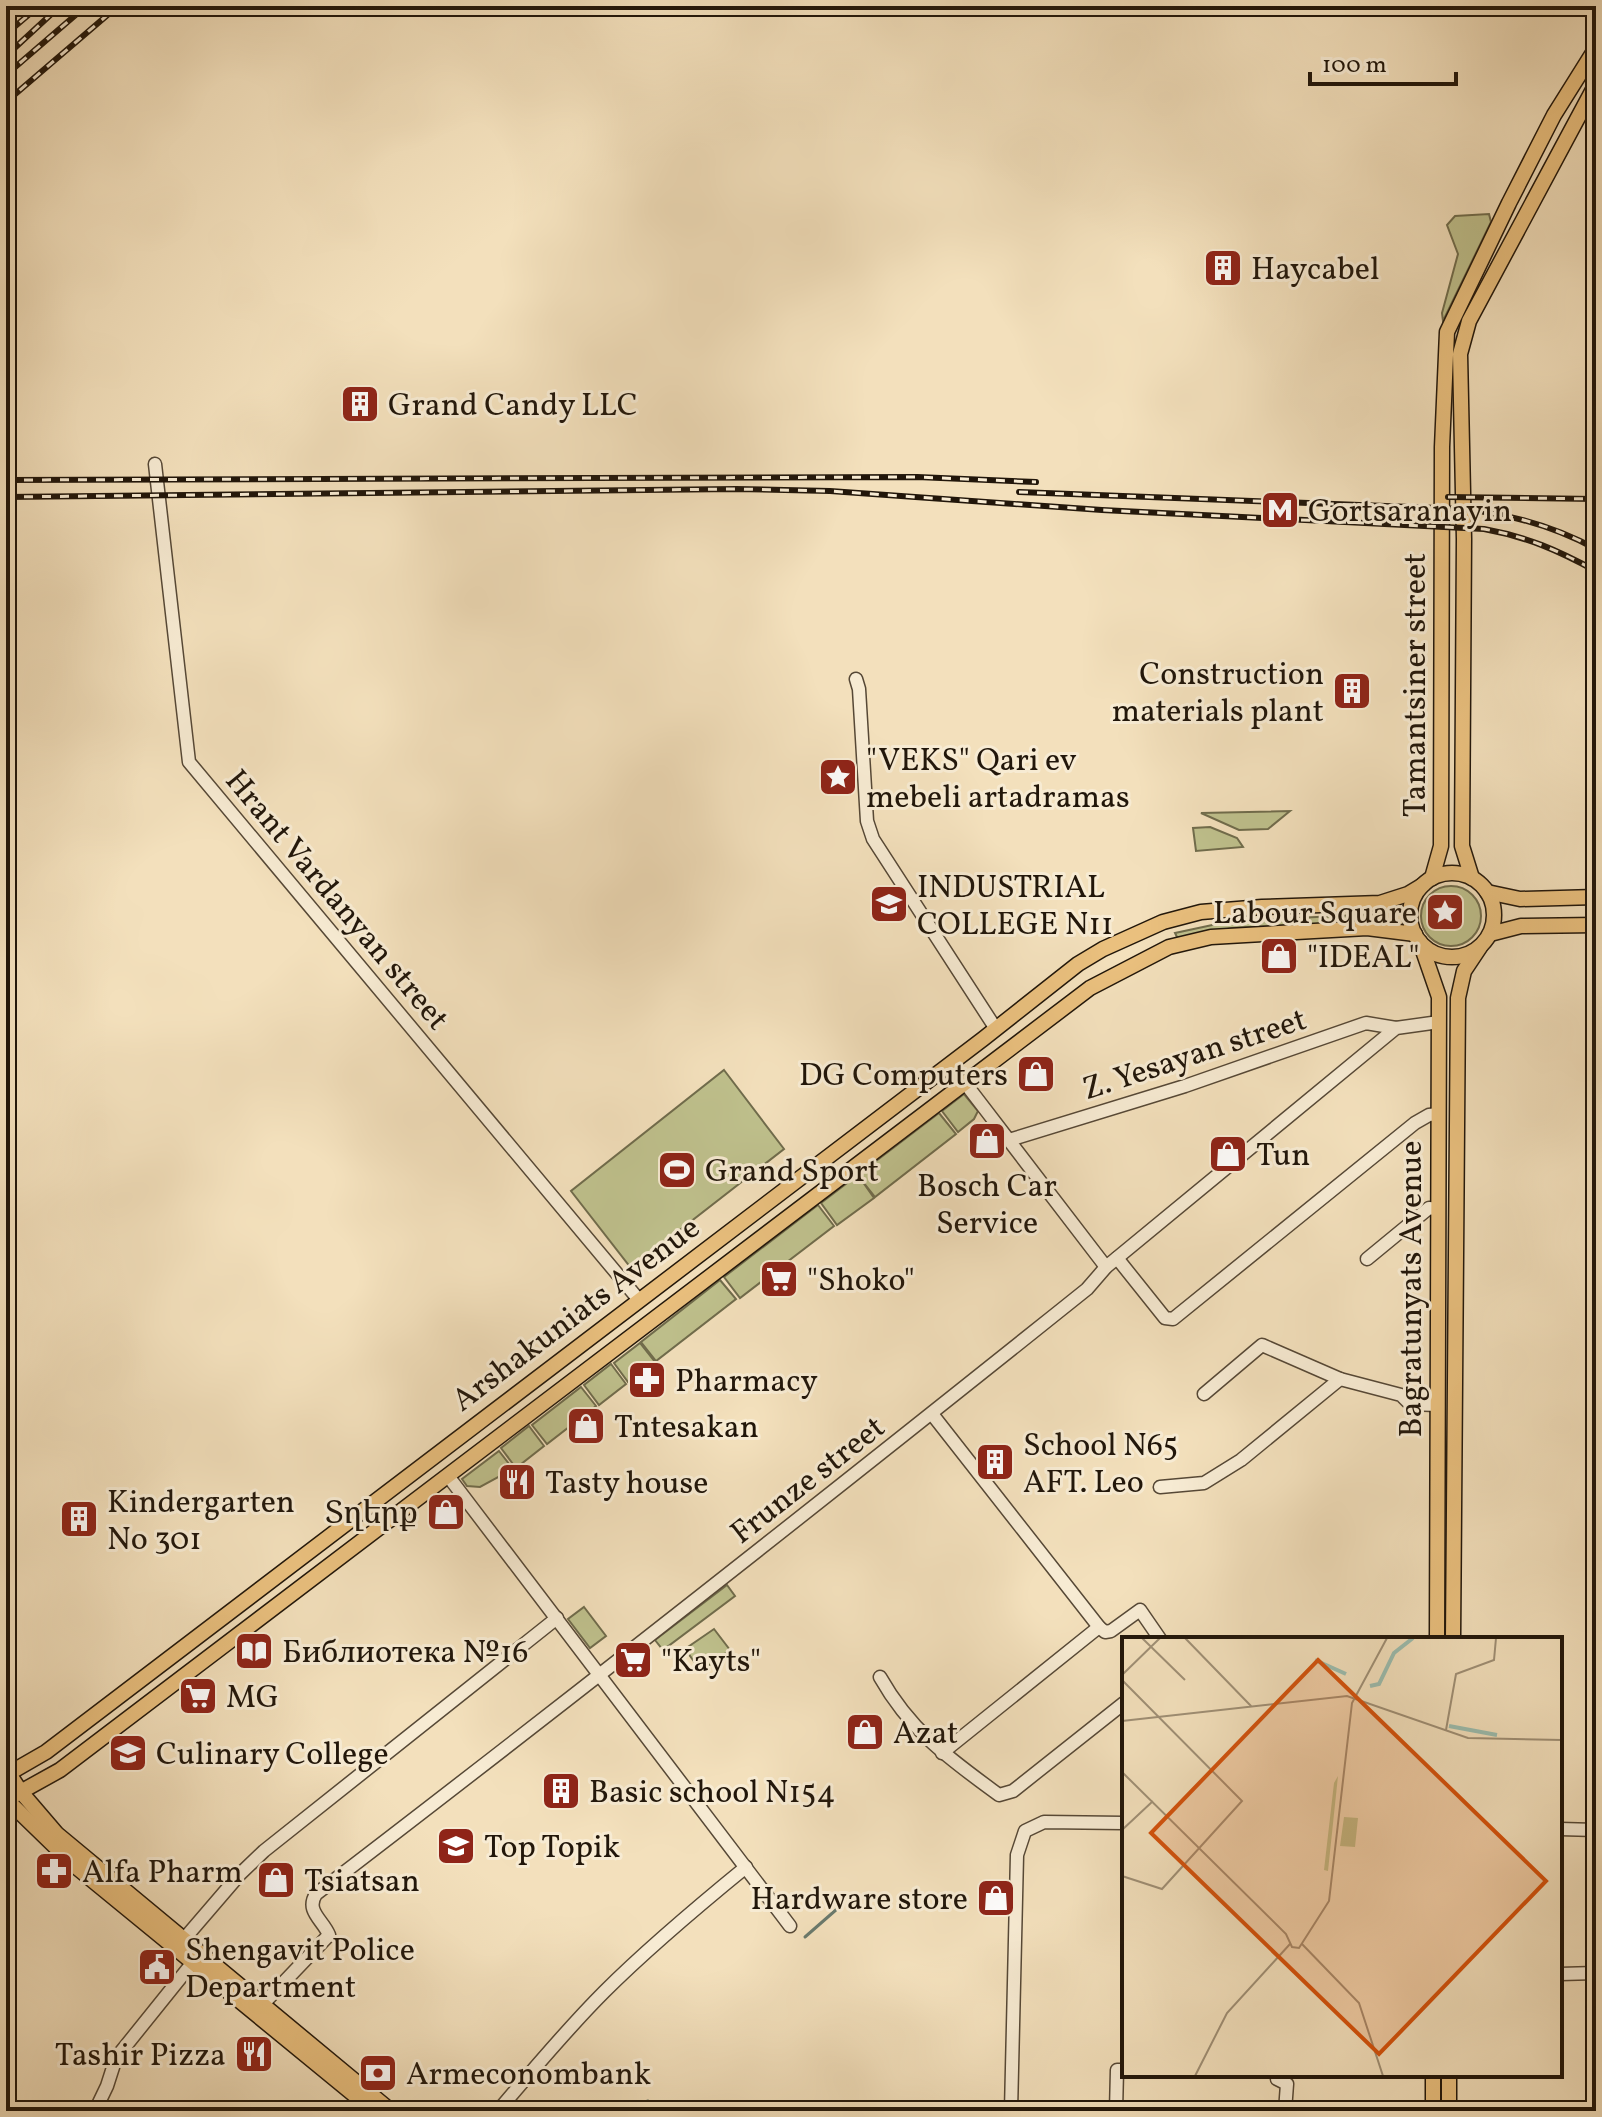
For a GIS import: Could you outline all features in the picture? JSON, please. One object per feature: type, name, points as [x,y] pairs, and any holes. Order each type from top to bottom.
[{"type":"main road","name":"Tamantsiner street","points":[[1428,882],[1441,846],[1442,447],[1447,332],[1554,115],[1596,48]]},
{"type":"main road","name":"Tamantsiner street","points":[[1472,878],[1462,846],[1464,515],[1460,354],[1469,321],[1596,84]]},
{"type":"main road","points":[[1452,873],[1472,878],[1487,892],[1494,913],[1490,934],[1480,947],[1469,954],[1456,957],[1430,951],[1417,938],[1410,913],[1417,893],[1428,882],[1452,873]]},
{"type":"main road","name":"Arshakuniats Avenue","points":[[7,1772],[46,1752],[996,1029],[1056,979],[1093,955],[1163,922],[1201,912],[1380,903],[1408,894],[1428,882]]},
{"type":"main road","points":[[1487,892],[1520,899],[1596,897]]},
{"type":"main road","points":[[1163,922],[1158,934],[1169,947]]},
{"type":"main road","points":[[1490,934],[1521,926],[1596,925]]},
{"type":"main road","name":"Arshakuniats Avenue","points":[[6,1800],[60,1770],[1090,988],[1169,947],[1211,937],[1367,928],[1417,938]]},
{"type":"main road","name":"Bagratunyats Avenue","points":[[1417,938],[1439,997],[1437,1637]]},
{"type":"main road","name":"Bagratunyats Avenue","points":[[1453,1637],[1458,998],[1464,971],[1480,947]]},
{"type":"main road","points":[[996,1029],[1010,1049]]},
{"type":"main road","points":[[639,1300],[654,1319]]},
{"type":"main road","points":[[265,1585],[262,1594],[264,1601],[272,1604],[282,1602]]},
{"type":"main road","points":[[238,1605],[252,1611],[251,1625]]},
{"type":"main road","points":[[7,1772],[57,1834],[391,2111]]},
{"type":"main road","points":[[6,1800],[65,1857],[374,2111]]},
{"type":"main road","points":[[1433,2077],[1433,2111]]},
{"type":"main road","points":[[1449,2077],[1449,2111]]},
{"type":"street","name":"Hrant Vardanyan street","points":[[155,464],[189,762],[639,1300]]},
{"type":"street","points":[[856,679],[867,821],[873,839],[996,1029]]},
{"type":"street","points":[[1396,1028],[1439,1022]]},
{"type":"street","name":"Z. Yesayan street","points":[[1009,1140],[1185,1086],[1366,1023],[1396,1028]]},
{"type":"street","name":"Frunze street","points":[[263,2004],[329,1935],[312,1909],[316,1894],[932,1414],[1087,1289],[1106,1267],[1396,1028]]},
{"type":"street","points":[[965,1083],[1106,1267]]},
{"type":"street","points":[[1117,1258],[1165,1318],[1173,1319],[1415,1123],[1438,1114]]},
{"type":"street","points":[[1367,1259],[1429,1208],[1438,1209]]},
{"type":"street","points":[[1204,1394],[1262,1345],[1340,1379],[1401,1395],[1410,1404],[1437,1405]]},
{"type":"street","points":[[1160,1487],[1204,1483],[1241,1460],[1340,1379]]},
{"type":"street","points":[[932,1414],[1099,1627],[1105,1632],[1111,1631],[1140,1610],[1159,1637]]},
{"type":"street","points":[[448,1476],[790,1926]]},
{"type":"street","points":[[185,1938],[264,1851],[557,1618]]},
{"type":"street","points":[[942,1753],[1099,1627]]},
{"type":"street","points":[[880,1677],[907,1719],[942,1753],[999,1795],[1013,1791],[1122,1705]]},
{"type":"street","points":[[1011,2111],[1017,1855],[1025,1831],[1044,1822],[1122,1823]]},
{"type":"street","points":[[1562,1829],[1596,1830]]},
{"type":"street","points":[[498,2111],[605,1992],[746,1867]]},
{"type":"street","points":[[95,2111],[116,2058],[194,1961]]},
{"type":"street","points":[[1562,1974],[1596,1973]]},
{"type":"street","points":[[1116,2111],[1117,2070],[1122,2070]]},
{"type":"street","points":[[1277,2077],[1287,2084],[1285,2111]]},
{"type":"green space","points":[[1489,214],[1491,222],[1443,321],[1442,313],[1458,254],[1447,225],[1455,216]]},
{"type":"green space","points":[[1290,811],[1268,829],[1239,830],[1201,813]]},
{"type":"green space","points":[[1210,827],[1237,838],[1243,847],[1196,851],[1193,828]]},
{"type":"green space","points":[[1451,886],[1472,895],[1481,916],[1472,937],[1451,946],[1430,937],[1421,916],[1430,895]]},
{"type":"green space","points":[[1378,914],[1378,921],[1232,928],[1178,939],[1175,933],[1231,921]]},
{"type":"green space","name":"Grand Sport","points":[[724,1070],[784,1149],[631,1268],[571,1191]]},
{"type":"green space","points":[[964,1094],[978,1111],[974,1119],[958,1132],[942,1111]]},
{"type":"green space","points":[[939,1113],[956,1134],[875,1197],[860,1178],[874,1198],[837,1225],[821,1203]]},
{"type":"green space","points":[[818,1205],[834,1226],[740,1298],[724,1277]]},
{"type":"green space","points":[[720,1280],[736,1299],[656,1361],[641,1342]]},
{"type":"green space","points":[[640,1343],[655,1362],[628,1382],[614,1363]]},
{"type":"green space","points":[[611,1364],[626,1384],[599,1405],[584,1385]]},
{"type":"green space","points":[[581,1387],[596,1406],[547,1444],[532,1425]]},
{"type":"green space","points":[[529,1426],[544,1446],[516,1468],[501,1448]]},
{"type":"green space","points":[[499,1451],[513,1469],[480,1487],[467,1486],[462,1479]]},
{"type":"green space","points":[[727,1585],[735,1596],[663,1650],[655,1640]]},
{"type":"green space","points":[[584,1607],[606,1636],[590,1648],[568,1619]]},
{"type":"green space","points":[[714,1629],[730,1650],[701,1671],[685,1649]]},
{"type":"waterway","points":[[805,1937],[837,1909]]},
{"type":"waterway","points":[[618,2111],[648,2101]]},
{"type":"waterway","points":[[6,2105],[8,2111]]},
{"type":"railway","points":[[6,18],[20,6]]},
{"type":"railway","points":[[6,34],[39,6]]},
{"type":"railway","points":[[6,56],[60,6]]},
{"type":"railway","points":[[6,75],[86,6]]},
{"type":"railway","points":[[6,102],[118,6]]},
{"type":"railway","points":[[6,480],[917,477],[1036,482]]},
{"type":"railway","points":[[6,497],[736,489],[830,491],[1102,510],[1484,529],[1542,545],[1596,571]]},
{"type":"railway","points":[[1019,492],[1463,509],[1531,522],[1596,549]]},
{"type":"railway","points":[[1448,497],[1596,499]]},
{"type":"place","name":"Haycabel","points":[[1223,268]]},
{"type":"place","name":"Grand Candy LLC","points":[[360,404]]},
{"type":"place","name":"Gortsaranayin","points":[[1280,510]]},
{"type":"place","name":"Construction materials plant","points":[[1352,691]]},
{"type":"place","name":"\"VEKS\" Qari ev mebeli artadramas","points":[[838,777]]},
{"type":"place","name":"INDUSTRIAL COLLEGE N11","points":[[889,904]]},
{"type":"place","name":"Labour Square","points":[[1445,912]]},
{"type":"place","name":"\"IDEAL\"","points":[[1279,956]]},
{"type":"place","name":"DG Computers","points":[[1036,1074]]},
{"type":"place","name":"Bosch Car Service","points":[[987,1141]]},
{"type":"place","name":"Tun","points":[[1228,1154]]},
{"type":"place","name":"Grand Sport","points":[[677,1170]]},
{"type":"place","name":"\"Shoko\"","points":[[779,1279]]},
{"type":"place","name":"Pharmacy","points":[[647,1380]]},
{"type":"place","name":"Tntesakan","points":[[586,1426]]},
{"type":"place","name":"School N65 AFT. Leo","points":[[995,1462]]},
{"type":"place","name":"Tasty house","points":[[517,1482]]},
{"type":"place","name":"Տղերք","points":[[446,1512]]},
{"type":"place","name":"Kindergarten No 301","points":[[79,1519]]},
{"type":"place","name":"Библиотека №16","points":[[254,1651]]},
{"type":"place","name":"\"Kayts\"","points":[[633,1660]]},
{"type":"place","name":"MG","points":[[198,1696]]},
{"type":"place","name":"Azat","points":[[865,1732]]},
{"type":"place","name":"Culinary College","points":[[128,1753]]},
{"type":"place","name":"Basic school N154","points":[[561,1791]]},
{"type":"place","name":"Top Topik","points":[[456,1846]]},
{"type":"place","name":"Alfa Pharm","points":[[54,1871]]},
{"type":"place","name":"Tsiatsan","points":[[276,1880]]},
{"type":"place","name":"Hardware store","points":[[996,1898]]},
{"type":"place","name":"Shengavit Police Department","points":[[157,1967]]},
{"type":"place","name":"Tashir Pizza","points":[[254,2054]]},
{"type":"place","name":"Armeconombank","points":[[378,2073]]}]
